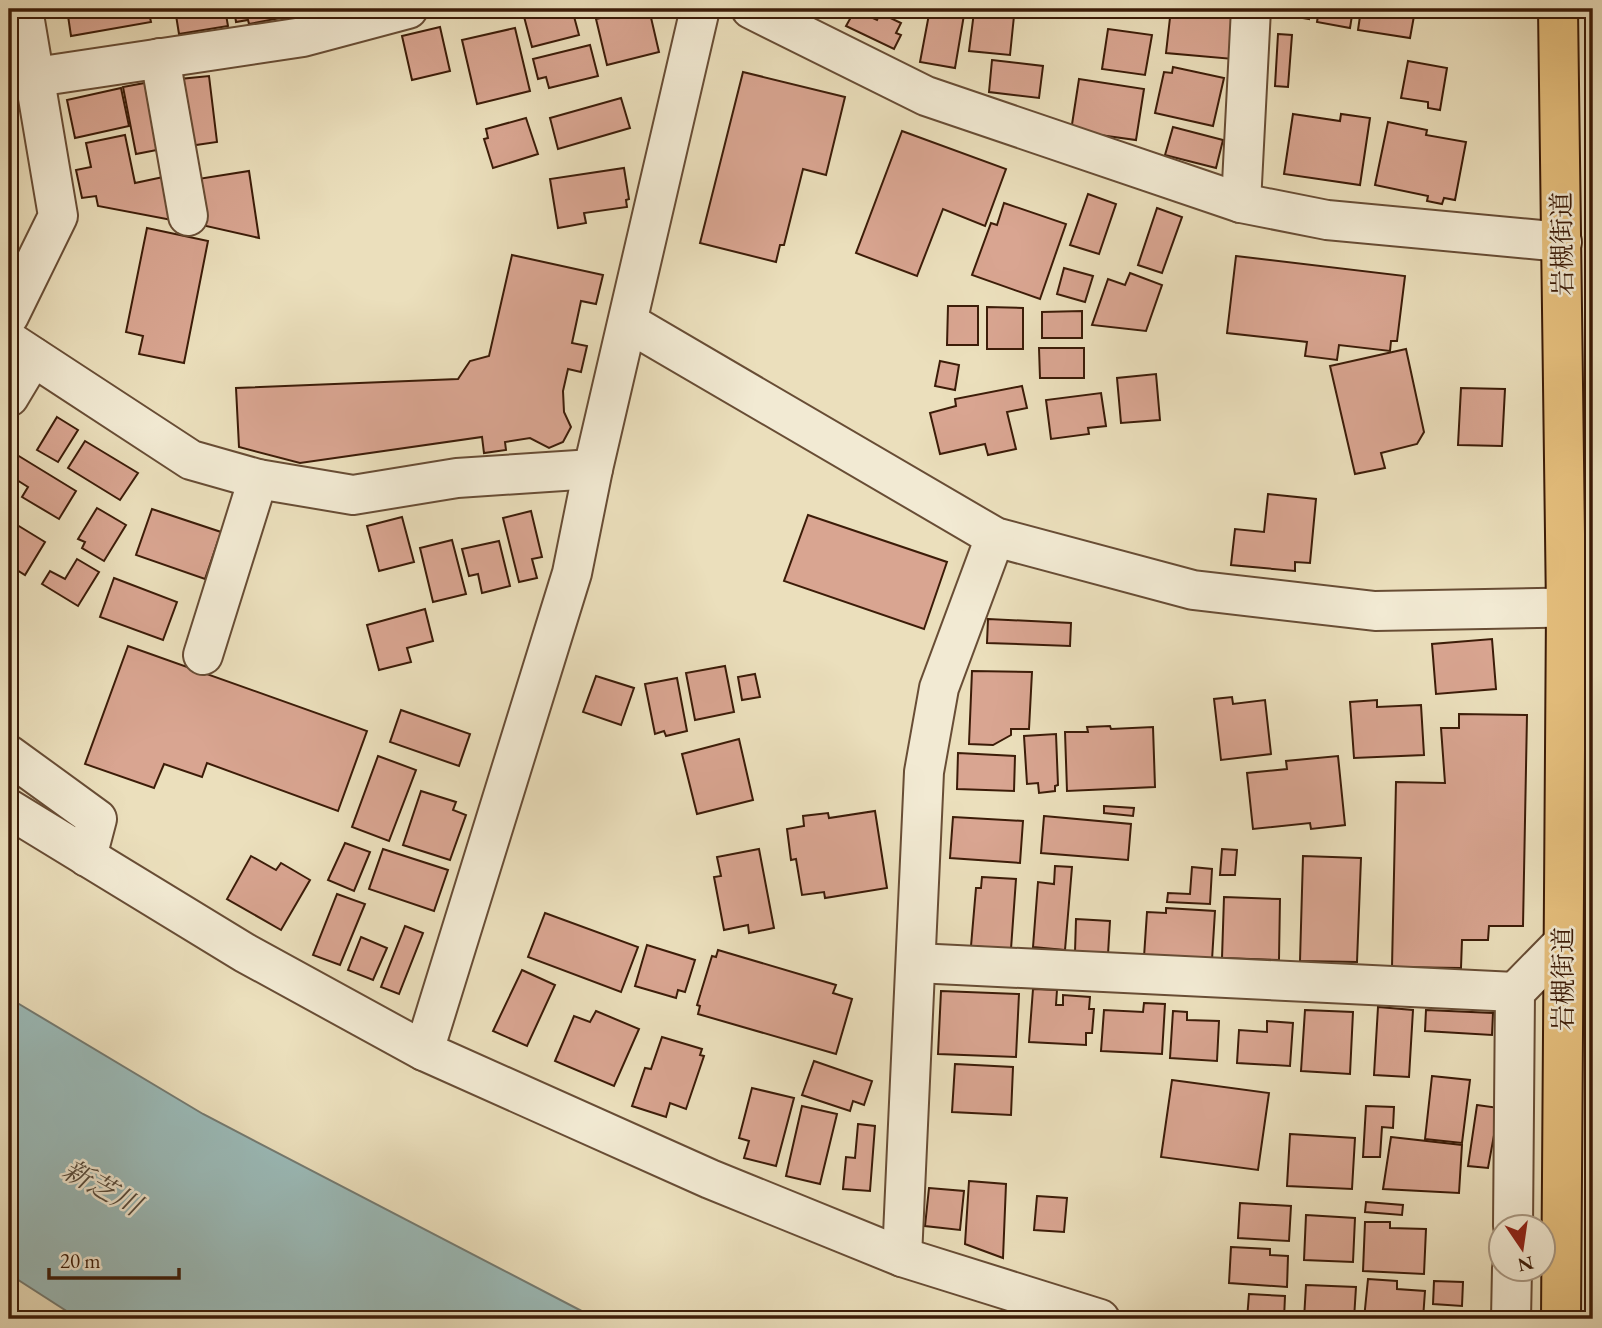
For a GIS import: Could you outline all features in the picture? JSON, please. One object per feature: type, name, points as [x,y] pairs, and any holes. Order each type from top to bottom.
[{"type":"highway","name":"岩槻街道","points":[[1558,9],[1562,242],[1580,608],[1563,943],[1561,1319]]},
{"type":"street","points":[[9,316],[58,216],[23,9]]},
{"type":"street","points":[[36,76],[303,37],[408,9]]},
{"type":"street","points":[[424,1051],[572,573],[593,469],[700,9]]},
{"type":"street","points":[[751,9],[926,96],[1241,203],[1327,220],[1562,242]]},
{"type":"street","points":[[1241,203],[1251,9]]},
{"type":"street","points":[[160,58],[188,216]]},
{"type":"street","points":[[629,323],[995,537],[1193,590],[1375,611],[1580,608]]},
{"type":"street","points":[[9,397],[21,349],[191,460],[258,478],[353,495],[457,478],[593,469]]},
{"type":"street","points":[[203,655],[258,478]]},
{"type":"street","points":[[902,1257],[924,772],[939,688],[995,537]]},
{"type":"street","points":[[9,755],[97,819],[88,856]]},
{"type":"street","points":[[9,809],[245,953],[424,1051],[710,1179],[902,1257],[1100,1319]]},
{"type":"street","points":[[1513,1212],[1515,992],[1563,943]]},
{"type":"street","points":[[916,963],[1515,992]]},
{"type":"street","points":[[1511,1319],[1512,1282]]},
{"type":"water","name":"新芝川","points":[[9,998],[203,1114],[597,1319],[79,1319],[9,1274]]},
{"type":"building","points":[[67,9],[148,9],[151,22],[71,36]]},
{"type":"building","points":[[175,9],[225,9],[228,26],[179,34]]},
{"type":"building","points":[[234,9],[289,9],[291,16],[249,24],[248,20],[236,22]]},
{"type":"building","points":[[522,9],[572,9],[579,35],[532,47]]},
{"type":"building","points":[[649,9],[659,52],[607,65],[596,19]]},
{"type":"building","points":[[930,9],[965,9],[955,68],[920,62]]},
{"type":"building","points":[[1129,9],[1156,9],[1155,14]]},
{"type":"building","points":[[1171,9],[1200,9],[1200,13],[1237,17],[1233,59],[1166,53]]},
{"type":"building","points":[[1280,9],[1310,9],[1309,19],[1279,14]]},
{"type":"building","points":[[1319,9],[1353,9],[1350,28],[1317,22]]},
{"type":"building","points":[[1361,9],[1414,16],[1410,38],[1358,30]]},
{"type":"building","points":[[855,10],[877,20],[880,13],[901,23],[896,33],[901,35],[894,49],[846,26]]},
{"type":"building","points":[[974,12],[1014,16],[1010,55],[969,51]]},
{"type":"building","points":[[440,27],[450,71],[412,80],[402,36]]},
{"type":"building","points":[[515,28],[530,91],[477,104],[462,40]]},
{"type":"building","points":[[1108,29],[1152,35],[1145,75],[1102,69]]},
{"type":"building","points":[[1278,34],[1292,35],[1288,87],[1275,86]]},
{"type":"building","points":[[590,45],[598,76],[549,88],[546,77],[538,79],[533,59]]},
{"type":"building","points":[[992,60],[1043,66],[1039,98],[989,92]]},
{"type":"building","points":[[1408,61],[1447,68],[1440,110],[1428,108],[1428,102],[1401,98]]},
{"type":"building","points":[[1173,67],[1224,78],[1213,126],[1155,113],[1164,72],[1172,73]]},
{"type":"building","points":[[743,72],[845,97],[826,175],[803,169],[784,245],[780,245],[776,262],[700,243]]},
{"type":"building","points":[[209,76],[217,142],[189,146],[180,79]]},
{"type":"building","points":[[1079,79],[1144,89],[1136,140],[1071,131]]},
{"type":"building","points":[[150,82],[162,149],[136,154],[123,87]]},
{"type":"building","points":[[121,88],[129,126],[75,138],[67,100]]},
{"type":"building","points":[[621,98],[630,128],[558,149],[550,118]]},
{"type":"building","points":[[1293,114],[1340,121],[1341,114],[1370,118],[1360,185],[1284,174]]},
{"type":"building","points":[[526,118],[538,154],[493,168],[484,139],[488,138],[486,129]]},
{"type":"building","points":[[1388,122],[1427,130],[1426,135],[1466,142],[1455,200],[1444,198],[1442,204],[1427,201],[1428,196],[1375,185]]},
{"type":"building","points":[[1173,127],[1223,140],[1216,168],[1165,155]]},
{"type":"building","points":[[902,131],[1006,169],[985,226],[943,209],[917,276],[856,253]]},
{"type":"building","points":[[125,135],[135,183],[168,176],[177,221],[98,206],[96,196],[82,198],[76,170],[91,167],[86,143]]},
{"type":"building","points":[[624,168],[629,199],[626,200],[627,207],[584,213],[586,223],[558,228],[550,179]]},
{"type":"building","points":[[249,171],[259,238],[206,226],[198,179]]},
{"type":"building","points":[[1088,194],[1116,204],[1099,254],[1070,245]]},
{"type":"building","points":[[1004,203],[1066,224],[1040,299],[972,275],[991,223],[997,225]]},
{"type":"building","points":[[1157,208],[1182,217],[1162,273],[1138,265]]},
{"type":"building","points":[[147,228],[208,241],[184,363],[139,354],[143,336],[126,332]]},
{"type":"building","points":[[512,255],[603,275],[596,304],[581,301],[572,343],[587,346],[581,372],[568,369],[563,391],[564,412],[571,427],[563,442],[549,448],[530,438],[505,442],[506,450],[484,453],[482,437],[300,463],[239,447],[236,388],[458,379],[470,361],[489,356]]},
{"type":"building","points":[[1236,256],[1405,276],[1397,341],[1391,341],[1390,351],[1339,345],[1337,360],[1305,356],[1307,342],[1227,333]]},
{"type":"building","points":[[1064,268],[1093,276],[1085,302],[1057,294]]},
{"type":"building","points":[[1130,273],[1162,285],[1146,331],[1092,325],[1108,279],[1125,285]]},
{"type":"building","points":[[948,306],[978,306],[978,345],[947,345]]},
{"type":"building","points":[[987,307],[1023,308],[1023,349],[987,349]]},
{"type":"building","points":[[1082,311],[1082,338],[1042,338],[1042,312]]},
{"type":"building","points":[[1039,348],[1084,348],[1084,378],[1040,378]]},
{"type":"building","points":[[1406,349],[1424,432],[1417,444],[1381,453],[1385,468],[1355,474],[1330,366]]},
{"type":"building","points":[[940,361],[959,365],[955,390],[935,386]]},
{"type":"building","points":[[1156,374],[1160,420],[1121,423],[1117,378]]},
{"type":"building","points":[[1022,386],[1027,408],[1007,412],[1016,449],[988,455],[985,444],[940,454],[930,413],[956,406],[955,399]]},
{"type":"building","points":[[1461,388],[1505,389],[1502,446],[1458,445]]},
{"type":"building","points":[[1101,393],[1106,426],[1088,428],[1089,434],[1051,439],[1046,400]]},
{"type":"building","points":[[57,417],[78,430],[58,462],[37,450]]},
{"type":"building","points":[[85,441],[138,473],[120,500],[68,468]]},
{"type":"building","points":[[9,450],[76,491],[59,519],[22,497],[28,487],[9,475]]},
{"type":"building","points":[[1268,494],[1316,499],[1310,563],[1295,562],[1295,571],[1231,565],[1235,529],[1264,532]]},
{"type":"building","points":[[97,508],[126,525],[104,561],[82,548],[85,542],[78,539]]},
{"type":"building","points":[[152,509],[221,532],[205,579],[136,555]]},
{"type":"building","points":[[531,511],[542,557],[532,559],[537,578],[519,582],[503,518]]},
{"type":"building","points":[[808,515],[947,562],[924,629],[784,581]]},
{"type":"building","points":[[402,517],[414,562],[379,571],[367,526]]},
{"type":"building","points":[[9,520],[45,542],[25,575],[9,565]]},
{"type":"building","points":[[452,540],[466,594],[433,602],[420,548]]},
{"type":"building","points":[[499,541],[510,586],[482,593],[478,574],[469,576],[462,549]]},
{"type":"building","points":[[77,559],[99,572],[78,606],[42,584],[50,571],[65,579]]},
{"type":"building","points":[[114,578],[177,602],[163,640],[100,617]]},
{"type":"building","points":[[425,609],[433,641],[407,648],[411,662],[379,670],[367,625]]},
{"type":"building","points":[[988,619],[1071,623],[1070,646],[987,643]]},
{"type":"building","points":[[1492,639],[1496,689],[1436,694],[1432,644]]},
{"type":"building","points":[[128,646],[367,731],[338,811],[207,763],[202,777],[164,764],[154,788],[85,764]]},
{"type":"building","points":[[725,666],[734,712],[695,720],[686,673]]},
{"type":"building","points":[[972,671],[1032,672],[1029,729],[1011,729],[1011,735],[993,745],[969,744]]},
{"type":"building","points":[[755,674],[760,697],[742,700],[738,677]]},
{"type":"building","points":[[596,676],[634,688],[621,725],[583,712]]},
{"type":"building","points":[[677,678],[687,731],[666,736],[664,731],[655,734],[645,684]]},
{"type":"building","points":[[1232,697],[1233,704],[1265,700],[1271,754],[1221,760],[1214,699]]},
{"type":"building","points":[[1377,700],[1377,707],[1421,705],[1424,755],[1354,758],[1350,702]]},
{"type":"building","points":[[401,710],[470,734],[459,766],[390,742]]},
{"type":"building","points":[[1459,714],[1527,715],[1523,926],[1489,926],[1488,940],[1462,940],[1461,968],[1392,967],[1396,782],[1445,783],[1441,728],[1459,728]]},
{"type":"building","points":[[1110,726],[1111,729],[1153,727],[1155,787],[1067,791],[1065,732],[1088,732],[1087,727]]},
{"type":"building","points":[[1056,734],[1058,785],[1055,786],[1055,791],[1039,793],[1038,783],[1027,784],[1024,736]]},
{"type":"building","points":[[739,739],[753,800],[697,814],[682,754]]},
{"type":"building","points":[[958,753],[1015,756],[1014,791],[957,789]]},
{"type":"building","points":[[378,756],[416,770],[389,841],[352,827]]},
{"type":"building","points":[[1338,756],[1345,825],[1311,829],[1310,823],[1253,829],[1247,773],[1287,769],[1286,761]]},
{"type":"building","points":[[421,791],[456,802],[453,810],[466,815],[450,860],[403,845]]},
{"type":"building","points":[[1104,806],[1134,808],[1133,816],[1104,813]]},
{"type":"building","points":[[875,811],[887,888],[825,898],[824,892],[802,895],[796,859],[791,860],[787,829],[804,826],[803,816],[828,813],[829,818]]},
{"type":"building","points":[[1044,816],[1131,824],[1128,860],[1041,853]]},
{"type":"building","points":[[953,817],[1023,821],[1020,863],[950,858]]},
{"type":"building","points":[[345,843],[370,852],[354,891],[328,880]]},
{"type":"building","points":[[383,849],[448,870],[434,911],[369,889]]},
{"type":"building","points":[[759,849],[774,928],[749,933],[748,925],[724,930],[714,877],[721,876],[717,857]]},
{"type":"building","points":[[1222,849],[1237,850],[1235,875],[1220,875]]},
{"type":"building","points":[[251,856],[276,870],[281,863],[310,880],[281,930],[227,899]]},
{"type":"building","points":[[1303,856],[1361,858],[1357,962],[1300,961]]},
{"type":"building","points":[[1055,866],[1072,867],[1065,950],[1033,947],[1038,882],[1054,884]]},
{"type":"building","points":[[1192,867],[1212,869],[1210,904],[1167,902],[1168,893],[1190,894]]},
{"type":"building","points":[[982,877],[1016,879],[1011,949],[971,946],[976,888],[981,888]]},
{"type":"building","points":[[337,894],[365,904],[340,965],[313,955]]},
{"type":"building","points":[[1224,897],[1280,899],[1279,960],[1222,958]]},
{"type":"building","points":[[1166,908],[1215,911],[1212,960],[1144,957],[1147,912],[1166,913]]},
{"type":"building","points":[[545,913],[638,947],[621,992],[528,957]]},
{"type":"building","points":[[1076,919],[1110,921],[1108,954],[1075,952]]},
{"type":"building","points":[[405,926],[423,933],[399,994],[381,987]]},
{"type":"building","points":[[361,937],[387,948],[373,980],[348,970]]},
{"type":"building","points":[[647,945],[695,960],[685,992],[678,990],[676,998],[635,986]]},
{"type":"building","points":[[718,950],[836,985],[833,993],[852,999],[836,1054],[698,1014],[700,1006],[697,1005],[712,956],[716,957]]},
{"type":"building","points":[[522,970],[555,985],[527,1046],[493,1031]]},
{"type":"building","points":[[1033,989],[1057,990],[1056,1005],[1063,1005],[1063,995],[1090,997],[1089,1009],[1094,1009],[1092,1033],[1086,1033],[1086,1045],[1029,1042]]},
{"type":"building","points":[[941,991],[1019,994],[1016,1057],[938,1054]]},
{"type":"building","points":[[1144,1003],[1165,1004],[1162,1054],[1101,1051],[1104,1010],[1143,1012]]},
{"type":"building","points":[[1378,1007],[1413,1010],[1409,1077],[1374,1075]]},
{"type":"building","points":[[1305,1010],[1353,1012],[1350,1074],[1301,1071]]},
{"type":"building","points":[[1426,1010],[1493,1013],[1492,1035],[1425,1031]]},
{"type":"building","points":[[596,1011],[639,1029],[614,1086],[555,1061],[574,1016],[590,1022]]},
{"type":"building","points":[[1173,1011],[1187,1012],[1187,1020],[1219,1021],[1217,1061],[1170,1058]]},
{"type":"building","points":[[1267,1021],[1293,1023],[1290,1066],[1237,1063],[1239,1030],[1267,1032]]},
{"type":"building","points":[[662,1037],[702,1049],[700,1055],[704,1056],[686,1109],[670,1103],[666,1117],[632,1106],[645,1068],[651,1069]]},
{"type":"building","points":[[814,1061],[872,1081],[864,1105],[853,1101],[850,1111],[802,1095]]},
{"type":"building","points":[[955,1064],[1013,1067],[1011,1115],[952,1112]]},
{"type":"building","points":[[1432,1076],[1470,1080],[1462,1143],[1425,1139]]},
{"type":"building","points":[[1172,1080],[1269,1093],[1258,1170],[1161,1157]]},
{"type":"building","points":[[752,1088],[794,1098],[776,1166],[744,1158],[749,1141],[739,1138]]},
{"type":"building","points":[[1477,1105],[1499,1108],[1488,1168],[1468,1166]]},
{"type":"building","points":[[802,1106],[837,1114],[820,1184],[786,1176]]},
{"type":"building","points":[[1366,1106],[1394,1107],[1393,1128],[1382,1127],[1380,1157],[1363,1157]]},
{"type":"building","points":[[858,1124],[875,1126],[870,1191],[843,1189],[846,1157],[855,1158]]},
{"type":"building","points":[[1290,1134],[1355,1138],[1352,1189],[1287,1186]]},
{"type":"building","points":[[1391,1137],[1462,1145],[1459,1193],[1383,1189]]},
{"type":"building","points":[[969,1181],[1006,1184],[1003,1258],[965,1244]]},
{"type":"building","points":[[929,1188],[964,1191],[960,1230],[925,1226]]},
{"type":"building","points":[[1037,1196],[1067,1198],[1064,1232],[1034,1230]]},
{"type":"building","points":[[1366,1202],[1403,1205],[1402,1215],[1365,1212]]},
{"type":"building","points":[[1240,1203],[1291,1206],[1289,1241],[1238,1238]]},
{"type":"building","points":[[1306,1215],[1355,1218],[1353,1262],[1304,1260]]},
{"type":"building","points":[[1365,1222],[1390,1222],[1390,1228],[1426,1229],[1424,1274],[1363,1271]]},
{"type":"building","points":[[1231,1247],[1270,1249],[1270,1255],[1288,1256],[1287,1287],[1229,1283]]},
{"type":"building","points":[[1368,1279],[1397,1281],[1397,1289],[1425,1291],[1423,1319],[1364,1319]]},
{"type":"building","points":[[1434,1281],[1463,1282],[1462,1306],[1433,1304]]},
{"type":"building","points":[[1306,1285],[1356,1287],[1354,1319],[1304,1319]]},
{"type":"building","points":[[1249,1294],[1285,1296],[1284,1319],[1247,1319]]},
{"type":"building","points":[[1437,1313],[1485,1319],[1436,1319]]}]
